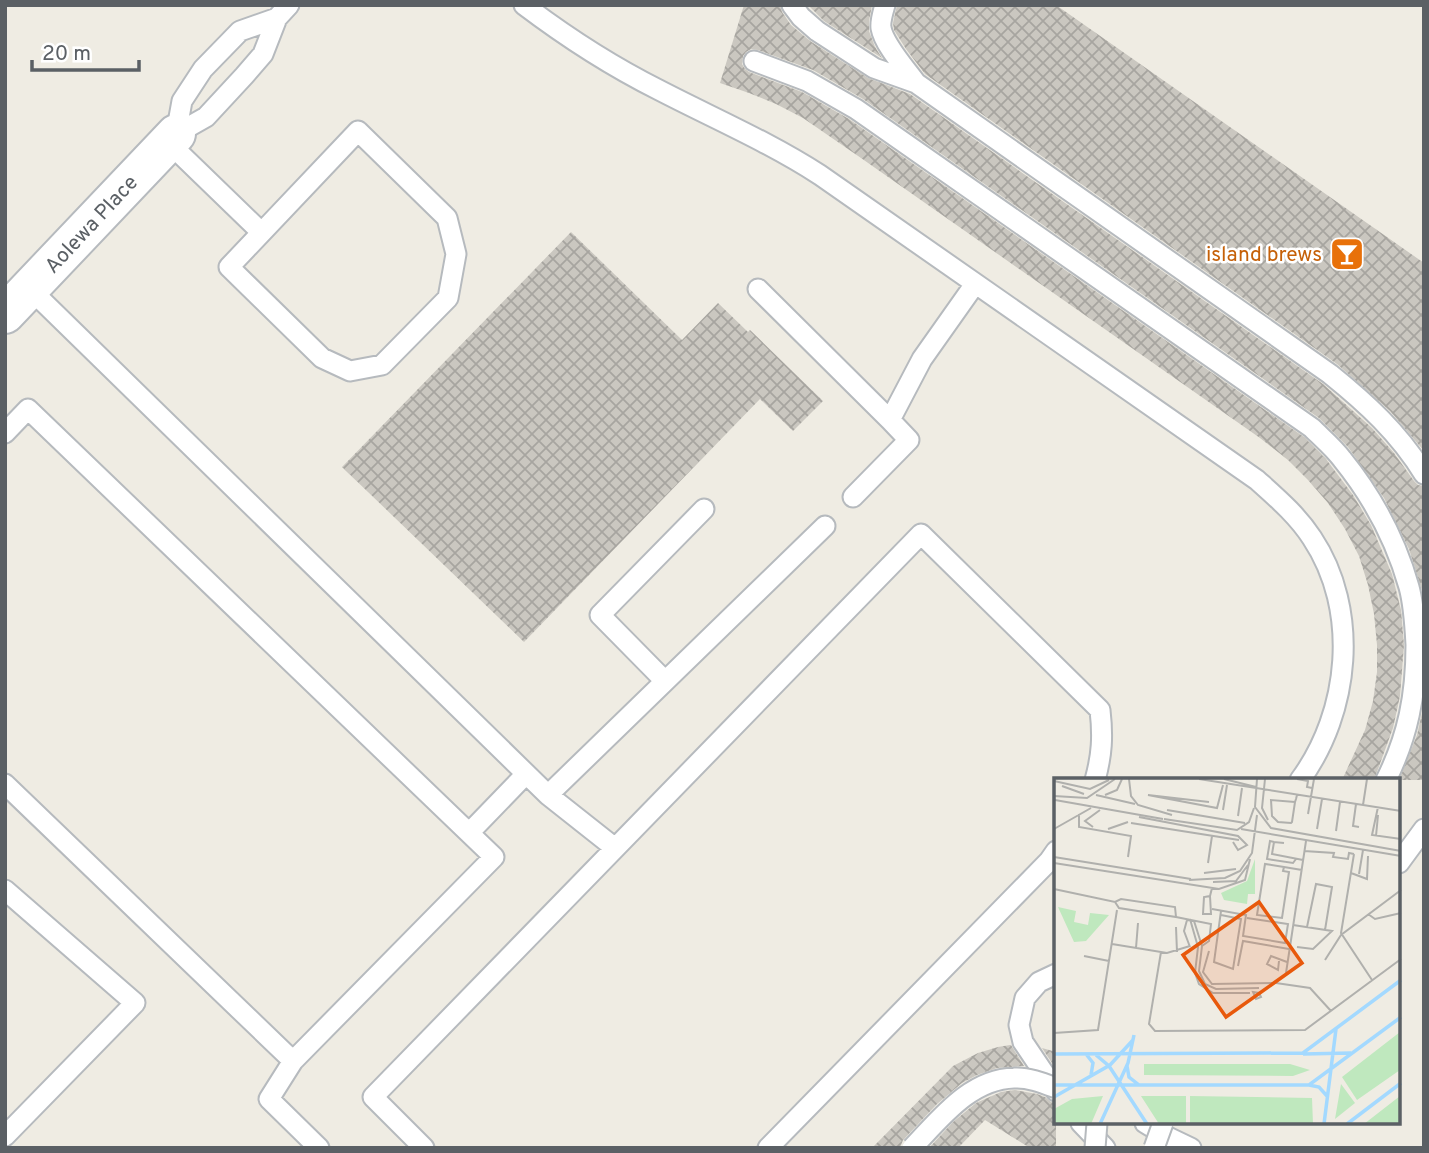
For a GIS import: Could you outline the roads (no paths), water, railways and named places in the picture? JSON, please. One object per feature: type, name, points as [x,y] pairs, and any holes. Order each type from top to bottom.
[{"type":"street","name":"Aolewa Place","points":[[18,301],[172,138]]},
{"type":"lane","points":[[524,5],[636,78],[794,159],[1256,480],[1291,510],[1313,539],[1331,576],[1341,612],[1343,658],[1338,698],[1330,726],[1301,778]]},
{"type":"lane","points":[[792,5],[817,31],[874,68],[916,83],[1330,374],[1390,428],[1424,474]]},
{"type":"lane","points":[[885,5],[881,29],[888,44],[916,83]]},
{"type":"lane","points":[[172,138],[182,101],[203,69],[240,31],[283,12]]},
{"type":"lane","points":[[172,138],[206,117],[244,76],[263,54],[283,12]]},
{"type":"lane","points":[[754,61],[807,81],[856,109],[1312,428],[1340,456],[1364,489],[1397,552],[1410,589],[1415,628],[1413,704],[1399,755],[1387,778]]},
{"type":"lane","points":[[358,131],[447,218],[456,254],[448,298],[382,365],[350,371],[322,358],[229,267],[261,232],[358,131]]},
{"type":"lane","points":[[172,138],[261,232]]},
{"type":"lane","points":[[890,420],[922,359],[975,284]]},
{"type":"lane","points":[[758,289],[908,440],[853,497]]},
{"type":"lane","points":[[18,301],[548,795],[615,848]]},
{"type":"lane","points":[[5,433],[28,410],[494,857],[293,1061],[269,1099],[319,1148]]},
{"type":"lane","points":[[666,681],[600,615],[704,509]]},
{"type":"lane","points":[[548,795],[825,526]]},
{"type":"lane","points":[[424,1148],[373,1097],[921,534],[1100,710],[1103,738],[1101,761],[1096,778]]},
{"type":"lane","points":[[469,833],[526,774]]},
{"type":"lane","points":[[5,784],[293,1061]]},
{"type":"lane","points":[[1401,860],[1424,829]]},
{"type":"lane","points":[[768,1148],[1054,854]]},
{"type":"lane","points":[[5,890],[135,1003],[5,1136]]},
{"type":"lane","points":[[1054,975],[1039,982],[1025,998],[1019,1025],[1023,1042],[1054,1086]]},
{"type":"lane","points":[[912,1148],[951,1108],[984,1085],[1015,1078],[1035,1080],[1054,1088]]},
{"type":"lane","points":[[1084,1125],[1105,1148]]},
{"type":"lane","points":[[1095,1148],[1097,1125]]},
{"type":"lane","points":[[1149,1125],[1191,1148]]},
{"type":"lane","points":[[1154,1148],[1162,1125]]},
{"type":"place","name":"island brews","points":[[1347,254]]}]
